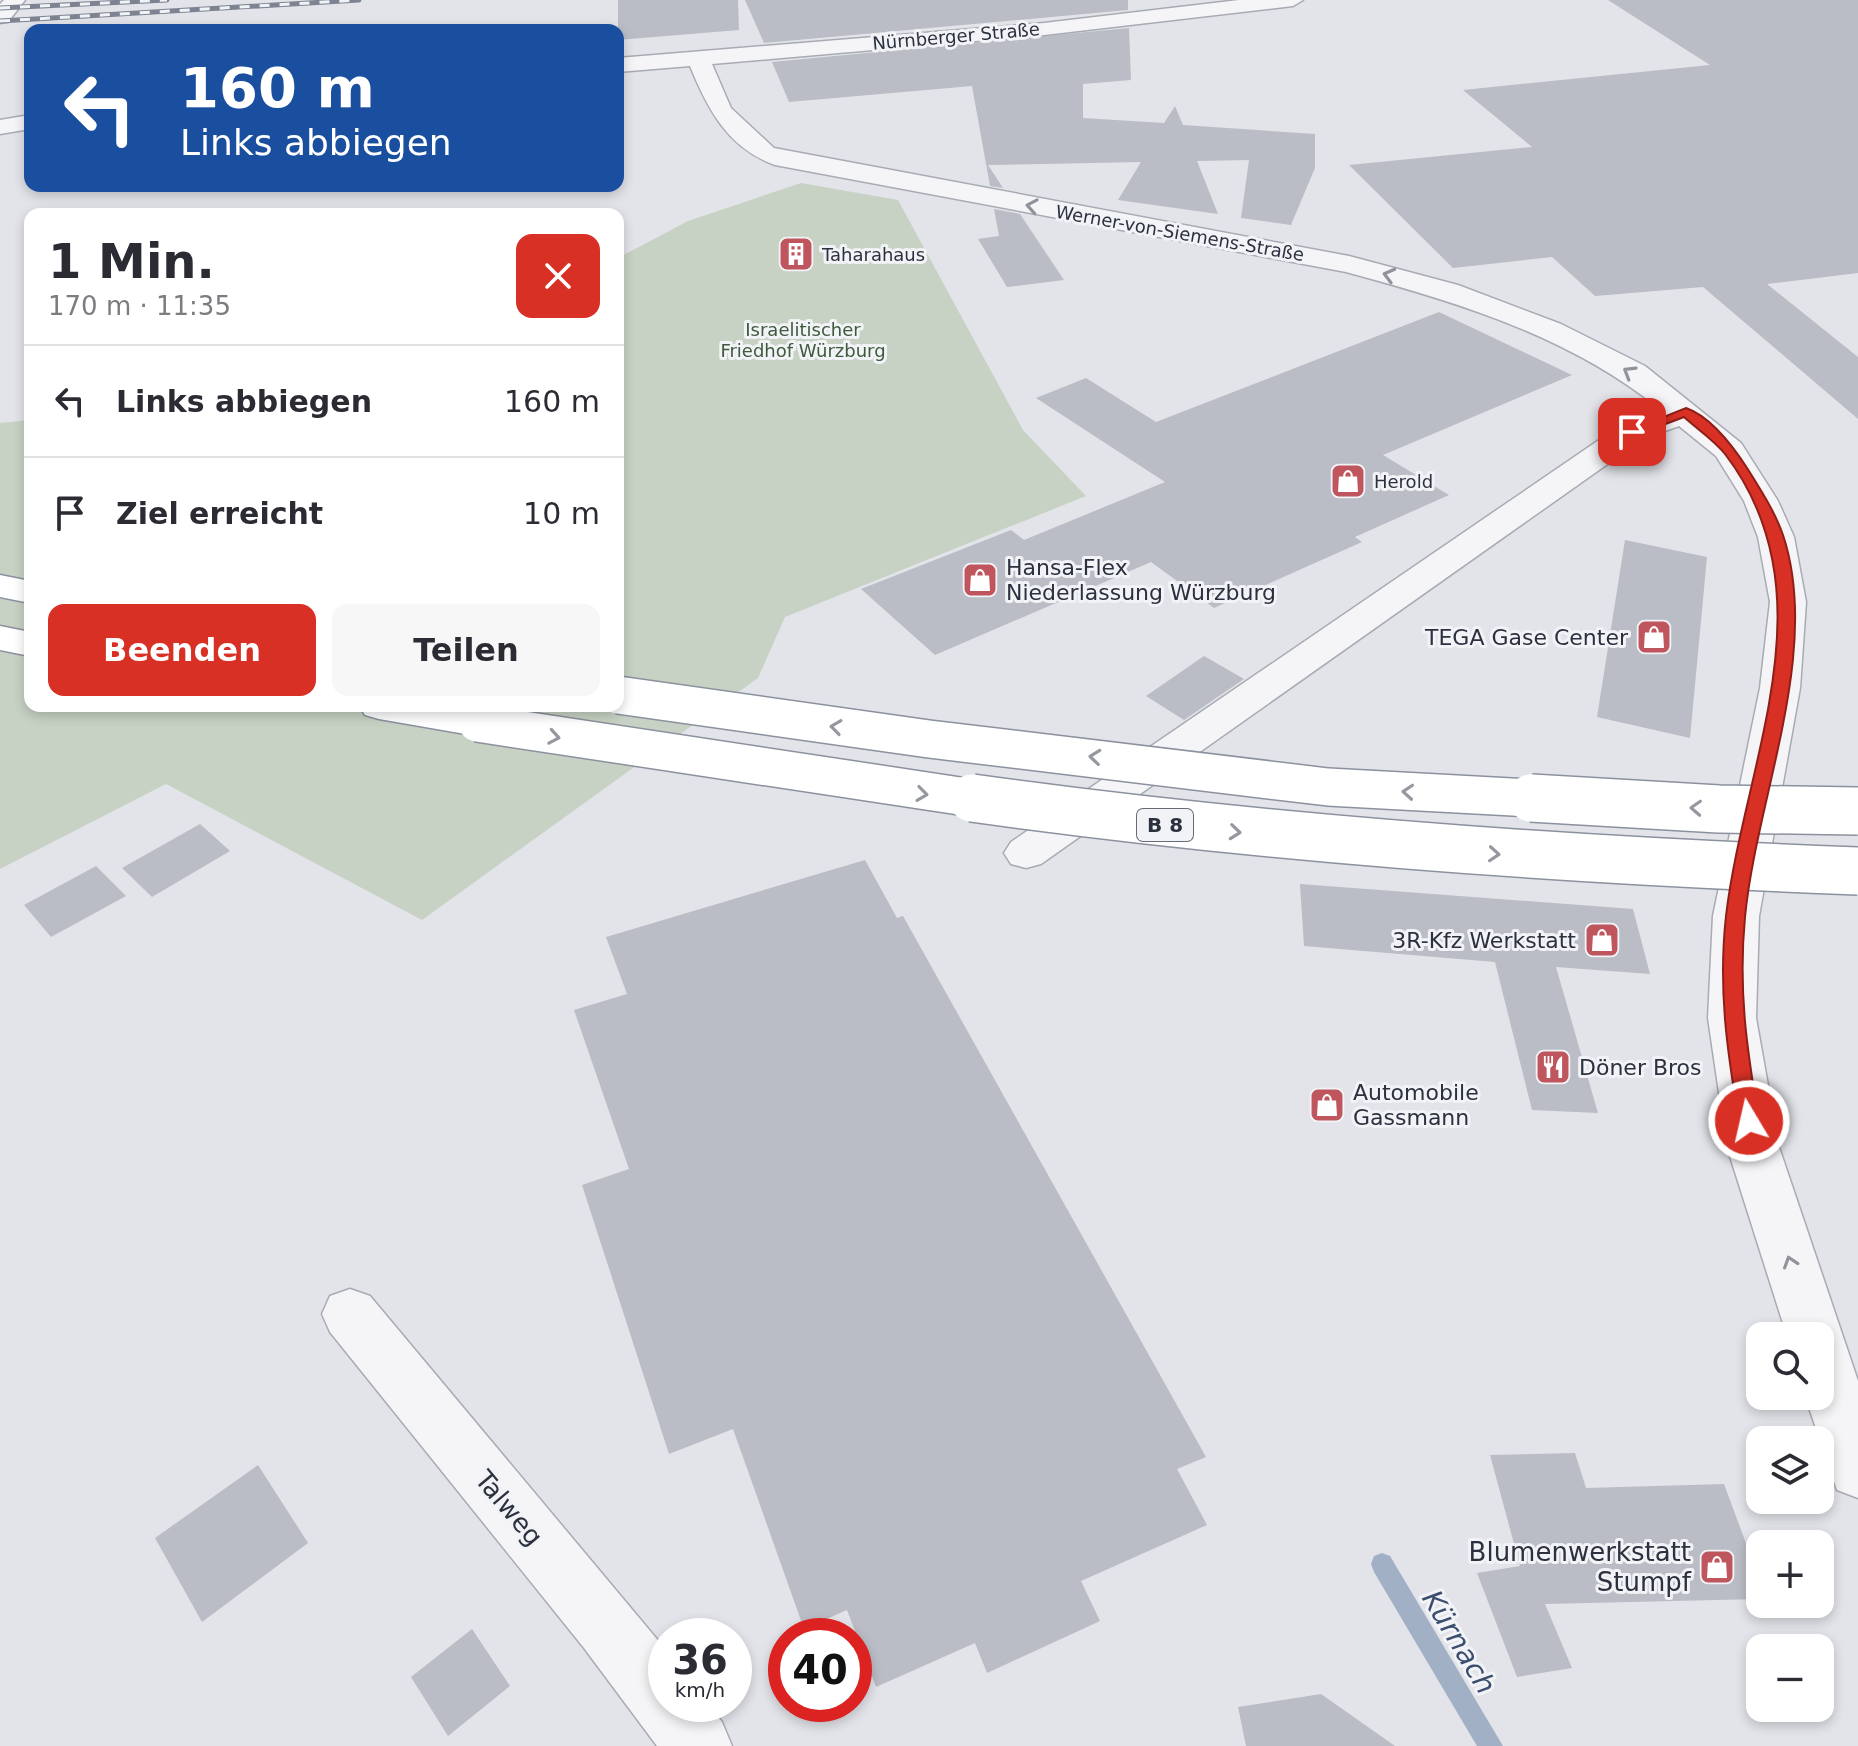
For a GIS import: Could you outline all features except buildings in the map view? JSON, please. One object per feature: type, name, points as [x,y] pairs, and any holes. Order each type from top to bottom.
[{"type":"highway","points":[[0,586],[24,591]]},
{"type":"highway","points":[[0,638],[24,643]]},
{"type":"highway","points":[[624,696],[929,739],[1328,787],[1719,809],[1858,811]]},
{"type":"highway","name":"B 8","points":[[414,712],[679,758],[1118,820],[1337,843],[1519,856],[1858,871]]},
{"type":"street","points":[[0,17],[15,0]]},
{"type":"street","name":"Nürnberger Straße","points":[[624,64],[1044,29],[1293,0]]},
{"type":"street","name":"Werner-von-Siemens-Straße","points":[[698,58],[720,111],[765,153],[784,160],[1349,264],[1448,291],[1551,330],[1634,373],[1686,412],[1729,450],[1761,501],[1776,537],[1788,602],[1780,688],[1736,916],[1732,1018],[1753,1147],[1810,1322]]},
{"type":"street","points":[[0,127],[24,123]]},
{"type":"street","points":[[1026,853],[1632,432],[1686,412]]},
{"type":"street","name":"Talweg","points":[[350,1314],[607,1625],[648,1680]]},
{"type":"street","points":[[1834,1395],[1858,1469]]},
{"type":"street","name":"Talweg","points":[[680,1722],[698,1746]]},
{"type":"green space","name":"Israelitischer Friedhof Würzburg","points":[[801,183],[898,200],[1023,430],[1086,496],[785,617],[758,678],[422,920],[166,784],[0,869],[0,423],[24,421],[24,712],[624,712],[624,255],[688,221]]},
{"type":"waterway","name":"Kürnach","points":[[1382,1564],[1491,1746]]},
{"type":"railway","points":[[0,8],[167,0]]},
{"type":"railway","points":[[0,21],[359,0]]},
{"type":"place","name":"Taharahaus","points":[[796,254]]},
{"type":"place","name":"Herold","points":[[1348,481]]},
{"type":"place","name":"Hansa-Flex Niederlassung Würzburg","points":[[980,580]]},
{"type":"place","name":"TEGA Gase Center","points":[[1654,637]]},
{"type":"place","name":"3R-Kfz Werkstatt","points":[[1602,940]]},
{"type":"place","name":"Döner Bros","points":[[1553,1067]]},
{"type":"place","name":"Automobile Gassmann","points":[[1327,1105]]},
{"type":"place","name":"Blumenwerkstatt Stumpf","points":[[1717,1567]]},
{"type":"route","points":[[1632,432],[1686,412],[1729,450],[1761,501],[1776,537],[1788,602],[1780,688],[1736,916],[1732,1018],[1749,1121]]}]
